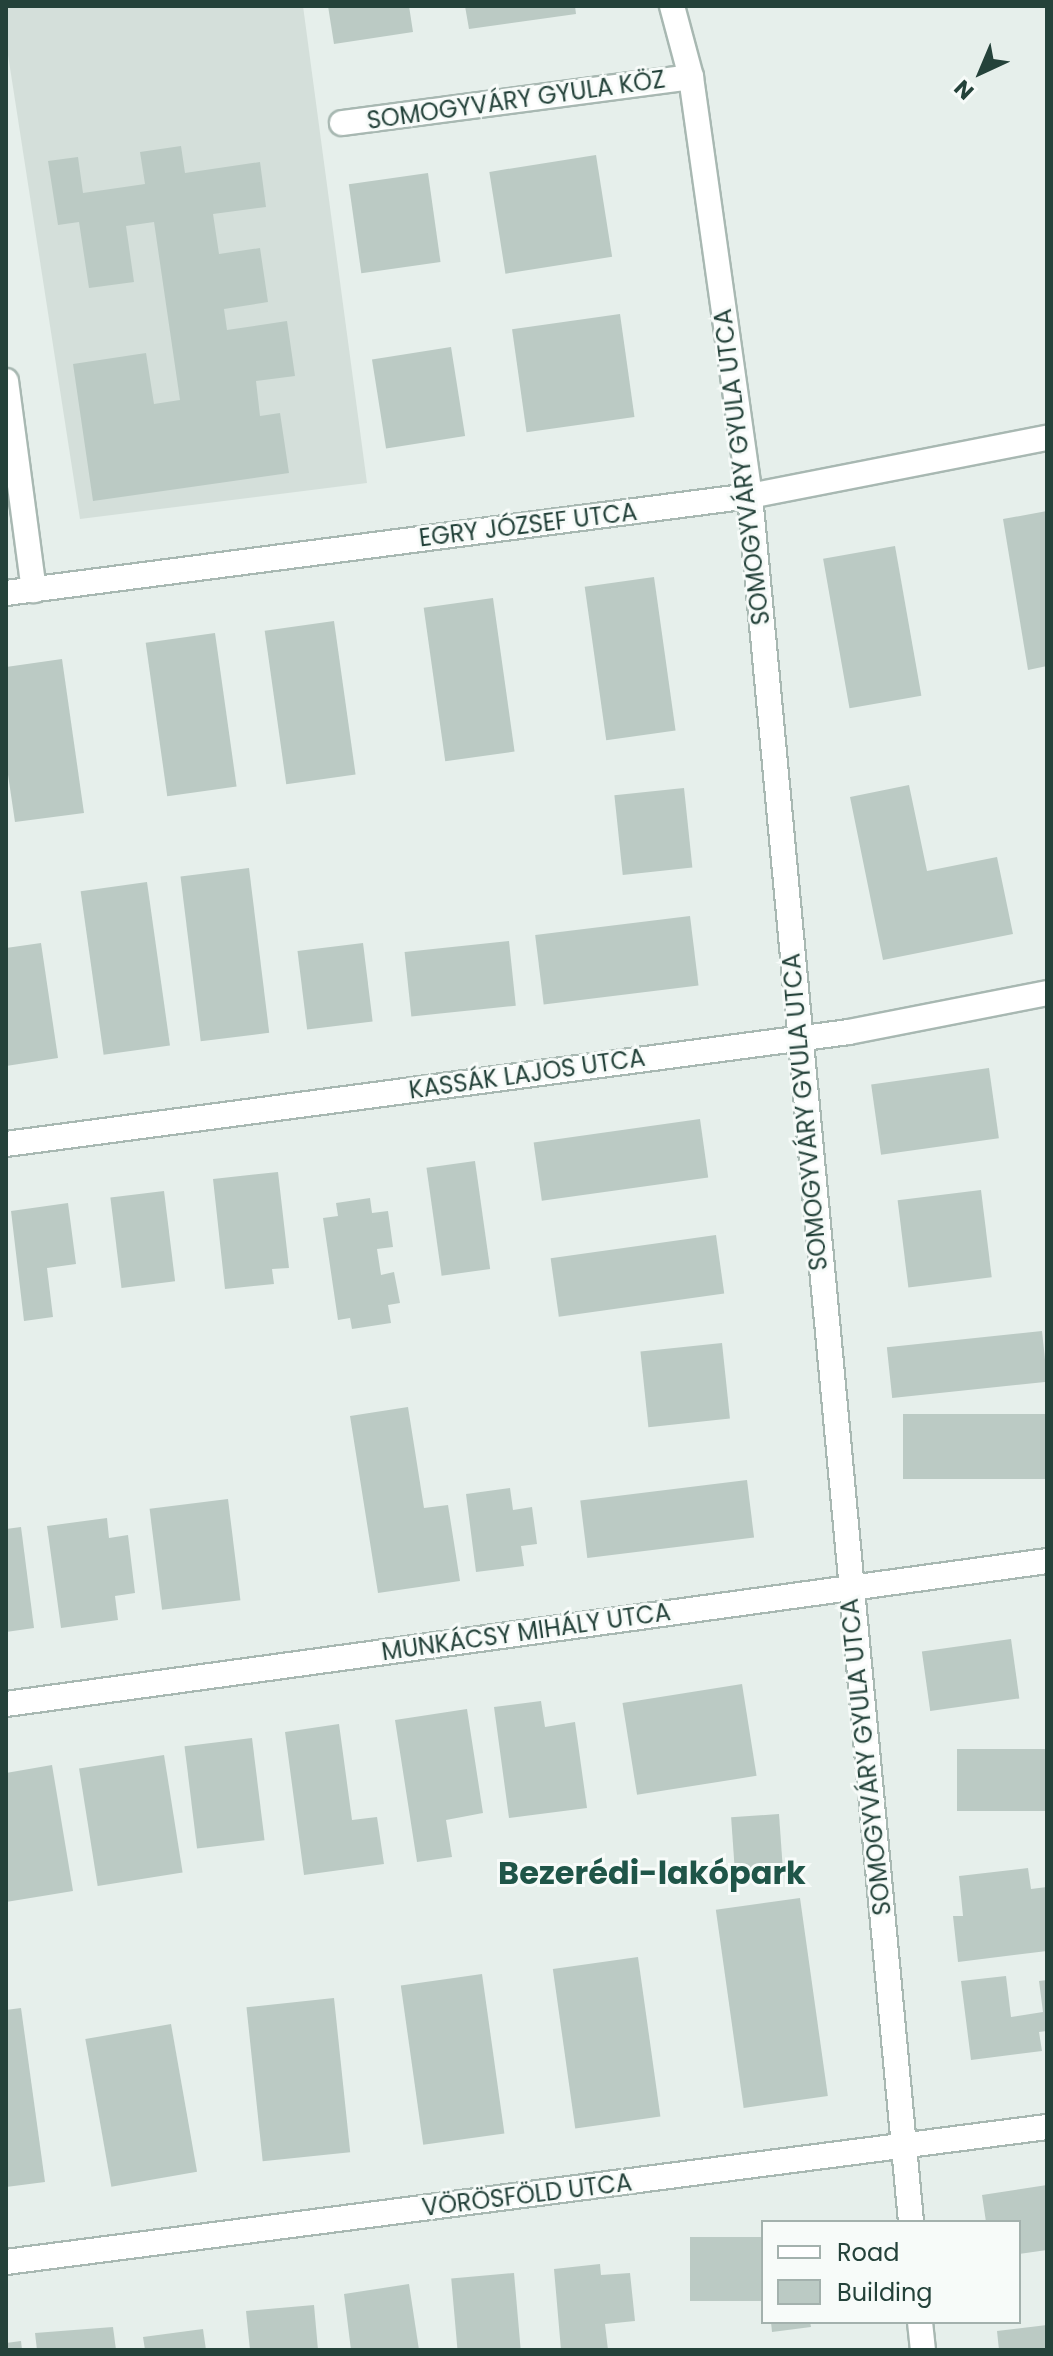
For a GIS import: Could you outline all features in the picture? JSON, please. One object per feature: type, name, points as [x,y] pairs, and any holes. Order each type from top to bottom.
[{"type":"street","name":"SOMOGYVÁRY GYULA UTCA","points":[[672,6],[691,77],[750,496],[849,1588],[911,2220]]},
{"type":"street","name":"SOMOGYVÁRY GYULA KÖZ","points":[[342,123],[691,77]]},
{"type":"street","points":[[6,381],[34,590]]},
{"type":"street","name":"EGRY JÓZSEF UTCA","points":[[6,593],[750,496],[1047,438]]},
{"type":"street","name":"KASSÁK LAJOS UTCA","points":[[6,1144],[798,1038],[1047,993]]},
{"type":"street","name":"MUNKÁCSY MIHÁLY UTCA","points":[[6,1704],[1047,1561]]},
{"type":"street","name":"VÖRÖSFÖLD UTCA","points":[[6,2262],[1047,2127]]},
{"type":"street","points":[[920,2324],[923,2350]]},
{"type":"shaded area","points":[[6,6],[303,6],[367,483],[80,519],[6,42]]},
{"type":"building","points":[[328,6],[409,6],[413,32],[334,44]]},
{"type":"building","points":[[465,6],[575,6],[576,14],[469,29]]},
{"type":"building","points":[[181,146],[185,173],[260,162],[266,207],[213,214],[219,254],[260,248],[268,302],[224,309],[227,330],[287,321],[295,376],[256,381],[260,416],[280,413],[289,473],[93,501],[73,364],[146,353],[154,404],[180,400],[154,222],[126,226],[134,282],[89,288],[79,222],[58,225],[48,161],[78,157],[83,193],[145,184],[140,152]]},
{"type":"building","points":[[596,155],[612,257],[505,274],[489,172]]},
{"type":"building","points":[[428,173],[441,262],[361,273],[349,184]]},
{"type":"building","points":[[620,314],[634,417],[527,432],[512,329]]},
{"type":"building","points":[[451,347],[465,436],[386,448],[372,360]]},
{"type":"building","points":[[1047,511],[1047,666],[1028,670],[1003,519]]},
{"type":"building","points":[[895,546],[921,696],[850,708],[823,559]]},
{"type":"building","points":[[654,577],[676,730],[606,740],[585,587]]},
{"type":"building","points":[[493,598],[515,751],[445,761],[424,608]]},
{"type":"building","points":[[334,621],[356,774],[286,784],[265,631]]},
{"type":"building","points":[[215,633],[237,786],[167,796],[146,643]]},
{"type":"building","points":[[62,659],[84,813],[15,822],[6,761],[6,667]]},
{"type":"building","points":[[909,785],[927,871],[997,857],[1013,934],[883,960],[850,797]]},
{"type":"building","points":[[684,788],[692,868],[623,875],[614,795]]},
{"type":"building","points":[[249,868],[269,1033],[201,1041],[181,876]]},
{"type":"building","points":[[147,882],[170,1045],[104,1055],[81,891]]},
{"type":"building","points":[[690,916],[699,985],[544,1004],[535,935]]},
{"type":"building","points":[[509,941],[516,1006],[411,1017],[405,952]]},
{"type":"building","points":[[41,943],[58,1058],[6,1066],[6,948]]},
{"type":"building","points":[[363,943],[373,1021],[307,1029],[297,951]]},
{"type":"building","points":[[989,1068],[999,1138],[881,1155],[871,1085]]},
{"type":"building","points":[[700,1119],[708,1177],[542,1201],[534,1142]]},
{"type":"building","points":[[475,1161],[490,1269],[442,1276],[426,1168]]},
{"type":"building","points":[[278,1172],[289,1268],[272,1269],[274,1284],[225,1289],[213,1179]]},
{"type":"building","points":[[981,1190],[992,1277],[908,1288],[898,1200]]},
{"type":"building","points":[[164,1191],[175,1281],[121,1288],[110,1198]]},
{"type":"building","points":[[370,1198],[372,1213],[388,1211],[393,1247],[377,1249],[381,1275],[394,1272],[400,1303],[388,1305],[391,1323],[352,1329],[350,1318],[338,1320],[323,1218],[338,1216],[336,1203]]},
{"type":"building","points":[[68,1203],[76,1264],[47,1268],[53,1317],[24,1321],[11,1211]]},
{"type":"building","points":[[716,1235],[724,1293],[559,1317],[551,1258]]},
{"type":"building","points":[[1042,1331],[1047,1382],[892,1398],[887,1347]]},
{"type":"building","points":[[722,1343],[730,1419],[648,1427],[640,1352]]},
{"type":"building","points":[[408,1407],[424,1508],[448,1505],[460,1581],[378,1593],[350,1416]]},
{"type":"building","points":[[903,1414],[1047,1414],[1047,1479],[903,1479]]},
{"type":"building","points":[[747,1480],[754,1538],[587,1558],[580,1500]]},
{"type":"building","points":[[510,1488],[513,1510],[532,1507],[537,1544],[521,1546],[524,1566],[476,1572],[466,1494]]},
{"type":"building","points":[[228,1499],[240,1600],[162,1610],[150,1509]]},
{"type":"building","points":[[107,1518],[109,1538],[128,1535],[135,1593],[115,1596],[118,1620],[61,1628],[47,1526]]},
{"type":"building","points":[[21,1527],[34,1628],[6,1632],[6,1529]]},
{"type":"building","points":[[1011,1639],[1019,1698],[930,1711],[922,1652]]},
{"type":"building","points":[[742,1684],[757,1776],[637,1795],[622,1703]]},
{"type":"building","points":[[541,1701],[545,1727],[575,1722],[587,1808],[509,1818],[494,1707]]},
{"type":"building","points":[[467,1709],[483,1813],[446,1820],[452,1857],[417,1862],[395,1720]]},
{"type":"building","points":[[339,1724],[352,1820],[377,1817],[384,1864],[304,1875],[285,1732]]},
{"type":"building","points":[[252,1738],[265,1840],[197,1849],[185,1746]]},
{"type":"building","points":[[957,1749],[1047,1749],[1047,1811],[957,1811]]},
{"type":"building","points":[[164,1755],[183,1873],[98,1886],[79,1768]]},
{"type":"building","points":[[52,1765],[73,1891],[6,1902],[6,1773]]},
{"type":"building","points":[[779,1814],[783,1866],[735,1869],[731,1817]]},
{"type":"building","points":[[1028,1868],[1031,1889],[1047,1887],[1047,1951],[958,1962],[953,1916],[963,1916],[959,1876]]},
{"type":"building","points":[[800,1898],[828,2096],[744,2108],[716,1910]]},
{"type":"building","points":[[638,1957],[660,2116],[575,2128],[553,1969]]},
{"type":"building","points":[[482,1974],[504,2133],[423,2145],[401,1985]]},
{"type":"building","points":[[1006,1976],[1011,2017],[1043,2012],[1039,1981],[1047,1980],[1047,2031],[1039,2032],[1042,2051],[971,2060],[961,1981]]},
{"type":"building","points":[[334,1998],[350,2152],[263,2161],[246,2007]]},
{"type":"building","points":[[21,2008],[45,2182],[6,2187],[6,2010]]},
{"type":"building","points":[[171,2024],[197,2172],[111,2187],[85,2039]]},
{"type":"building","points":[[1047,2185],[1047,2250],[1021,2254],[1021,2220],[986,2220],[982,2195]]},
{"type":"building","points":[[690,2237],[761,2237],[761,2301],[690,2301]]},
{"type":"building","points":[[600,2264],[601,2275],[630,2273],[635,2321],[605,2324],[608,2350],[561,2350],[554,2269]]},
{"type":"building","points":[[514,2273],[521,2350],[457,2350],[451,2278]]},
{"type":"building","points":[[409,2284],[419,2350],[351,2350],[344,2294]]},
{"type":"building","points":[[314,2305],[318,2350],[250,2350],[246,2311]]},
{"type":"building","points":[[771,2324],[810,2324],[811,2327],[772,2332]]},
{"type":"building","points":[[1047,2325],[1047,2350],[999,2350],[997,2331]]},
{"type":"building","points":[[113,2327],[116,2350],[37,2350],[35,2333]]},
{"type":"building","points":[[203,2329],[206,2350],[145,2350],[143,2337]]},
{"type":"building","points":[[21,2341],[22,2350],[6,2350],[6,2343]]},
{"type":"district","name":"Bezerédi-lakópark","points":[[652,1873]]}]
